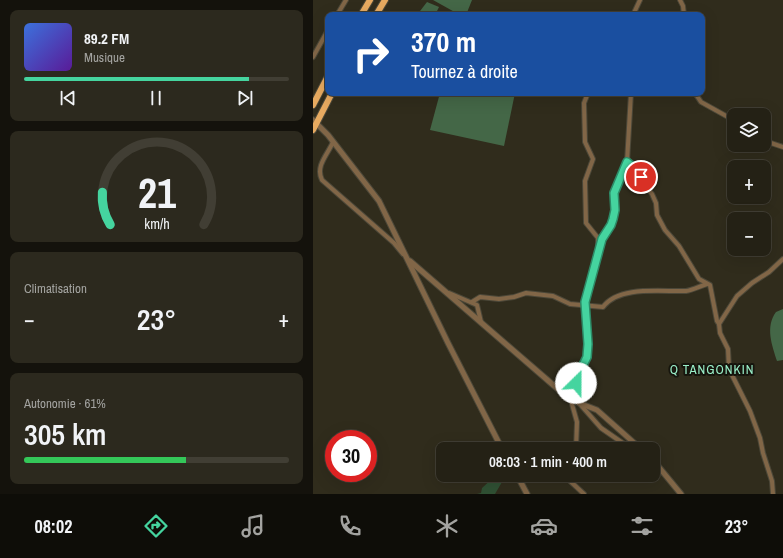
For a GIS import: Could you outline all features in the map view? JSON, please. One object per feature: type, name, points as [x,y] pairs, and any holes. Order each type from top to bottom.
[{"type":"highway","points":[[363,12],[370,0]]},
{"type":"highway","points":[[378,12],[385,0]]},
{"type":"highway","points":[[313,105],[325,82]]},
{"type":"highway","points":[[313,130],[315,122],[330,96]]},
{"type":"street","points":[[339,12],[346,0]]},
{"type":"street","points":[[634,12],[639,0]]},
{"type":"street","points":[[680,0],[684,12]]},
{"type":"street","points":[[313,57],[325,35]]},
{"type":"street","points":[[587,96],[584,103],[585,142],[593,159],[585,181],[586,223],[598,238],[598,253]]},
{"type":"street","points":[[579,403],[577,377],[587,357],[588,344],[585,306],[602,239],[611,225],[615,210],[614,193],[627,162],[631,96]]},
{"type":"street","points":[[697,96],[701,102],[727,116]]},
{"type":"street","points":[[315,122],[333,142],[379,201],[448,343],[498,442]]},
{"type":"street","points":[[333,142],[322,162],[320,169],[322,180],[394,243],[407,258],[481,322],[579,403],[605,431],[621,442]]},
{"type":"street","points":[[771,143],[783,147]]},
{"type":"street","points":[[627,162],[637,170],[644,184],[652,194],[656,203],[657,215],[665,230],[679,246],[699,279],[710,285],[720,333],[728,349],[729,369],[750,411],[761,438],[763,453],[772,481],[773,494]]},
{"type":"street","points":[[719,324],[737,296],[752,283],[769,272],[783,259]]},
{"type":"street","points":[[472,302],[480,297],[499,299],[514,297],[526,293],[553,296],[570,304],[603,307],[614,297],[635,292],[688,290],[707,284]]},
{"type":"street","points":[[445,291],[459,299],[472,302],[479,310],[481,322]]},
{"type":"street","points":[[571,397],[577,422],[576,442]]},
{"type":"street","points":[[579,403],[597,410],[633,442]]},
{"type":"street","points":[[660,468],[681,494]]},
{"type":"street","points":[[521,482],[527,494]]},
{"type":"street","points":[[571,482],[584,494]]},
{"type":"green space","points":[[433,0],[472,0],[467,12],[455,12]]},
{"type":"green space","points":[[427,2],[439,7],[436,12],[419,12]]},
{"type":"green space","points":[[439,96],[514,96],[504,146],[430,130]]},
{"type":"green space","points":[[783,309],[783,360],[777,361],[773,349],[770,330],[776,312]]},
{"type":"green space","points":[[488,482],[502,482],[495,494],[477,494],[481,493],[482,488]]},
{"type":"district","name":"Q TANGONKIN","points":[[712,369]]},
{"type":"route","points":[[576,383],[579,372],[587,357],[588,344],[585,302],[591,286],[602,239],[613,219],[615,210],[614,193],[627,162],[637,170],[641,177]]}]
